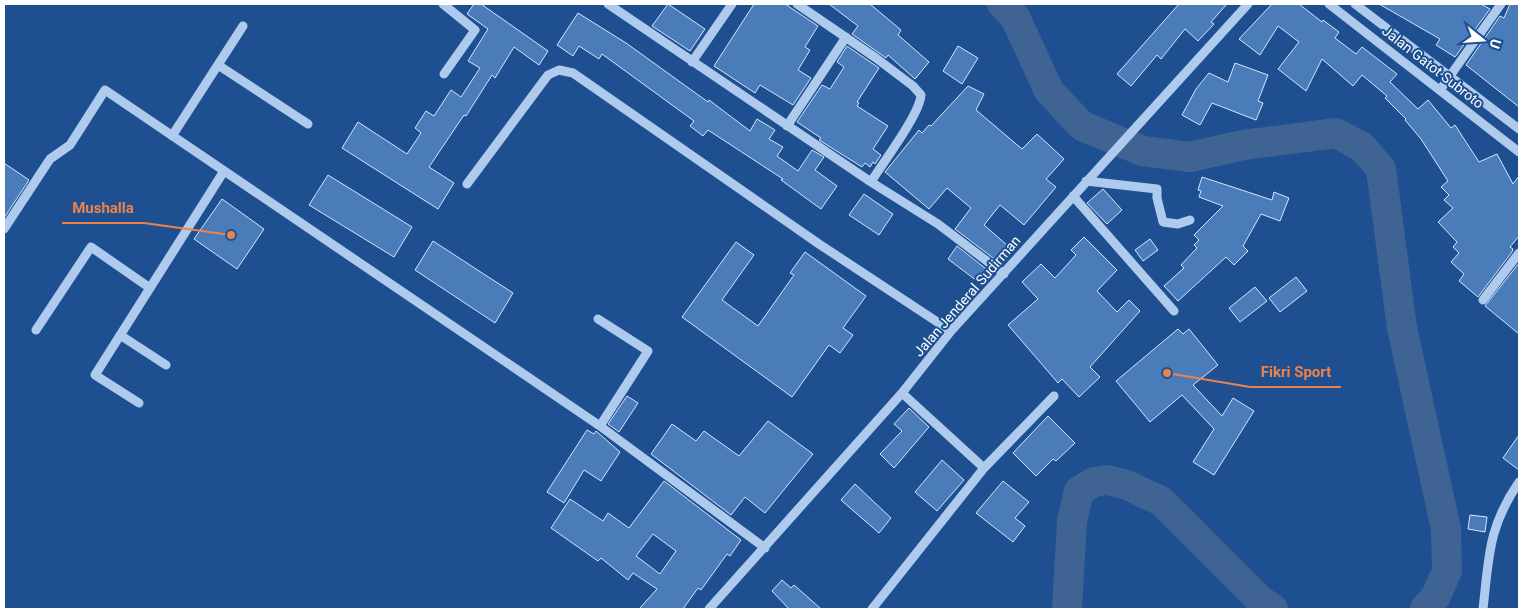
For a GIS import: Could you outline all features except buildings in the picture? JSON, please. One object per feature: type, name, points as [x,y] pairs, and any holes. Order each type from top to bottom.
[{"type":"street","points":[[443,4],[475,30],[444,74]]},
{"type":"street","points":[[608,4],[787,126],[938,224],[1004,274]]},
{"type":"street","points":[[692,62],[732,4]]},
{"type":"street","points":[[797,4],[914,86],[920,95],[914,114],[871,182]]},
{"type":"street","name":"Jalan Jenderal Sudirman","points":[[709,609],[902,393],[951,332],[1100,164],[1248,4]]},
{"type":"street","name":"Jalan Gatot Subroto","points":[[1329,4],[1519,152]]},
{"type":"street","name":"Jalan Gatot Subroto","points":[[1355,4],[1451,75],[1519,129]]},
{"type":"street","points":[[1440,90],[1501,4]]},
{"type":"street","points":[[172,136],[243,26]]},
{"type":"street","points":[[787,126],[846,37]]},
{"type":"street","points":[[218,65],[308,124]]},
{"type":"street","points":[[467,184],[548,75],[559,70],[573,73],[819,244],[951,332]]},
{"type":"street","points":[[4,229],[50,159],[70,145],[105,90],[600,426],[765,548]]},
{"type":"street","points":[[139,403],[95,375],[224,171]]},
{"type":"street","points":[[1086,181],[1156,189],[1156,198],[1163,222],[1178,224],[1190,220]]},
{"type":"street","points":[[1072,196],[1174,311]]},
{"type":"street","points":[[36,330],[90,247],[150,288]]},
{"type":"street","points":[[1483,300],[1519,253]]},
{"type":"street","points":[[598,319],[648,351],[600,426]]},
{"type":"street","points":[[120,336],[166,365]]},
{"type":"street","points":[[902,393],[984,468]]},
{"type":"street","points":[[872,609],[984,468],[1054,396]]},
{"type":"street","points":[[1483,609],[1489,557],[1497,520],[1505,503],[1519,482]]},
{"type":"waterway","points":[[1002,4],[1015,17],[1049,91],[1082,126],[1143,151],[1190,157],[1243,145],[1336,133],[1362,147],[1381,169],[1402,328],[1446,529],[1447,571],[1436,596],[1425,609]]},
{"type":"waterway","points":[[1067,609],[1072,521],[1079,491],[1094,482],[1107,480],[1127,485],[1161,501],[1261,601],[1273,609]]},
{"type":"place","name":"Mushalla","points":[[231,235]]},
{"type":"place","name":"Fikri Sport","points":[[1167,373]]}]
